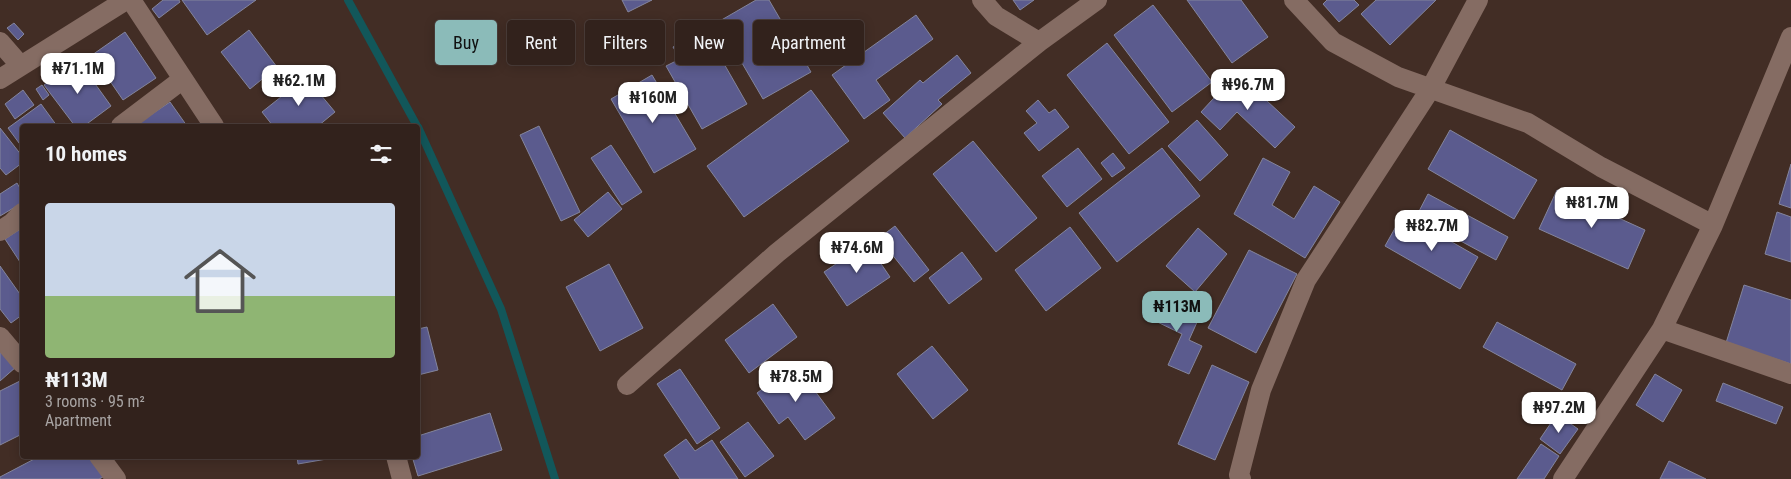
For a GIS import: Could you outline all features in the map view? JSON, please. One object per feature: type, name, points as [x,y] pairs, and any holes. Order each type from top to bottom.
[{"type":"street","points":[[0,79],[126,0]]},
{"type":"street","points":[[132,0],[213,124]]},
{"type":"street","points":[[982,0],[996,16],[1039,42]]},
{"type":"street","points":[[627,385],[776,254],[1039,42],[1097,0]]},
{"type":"street","points":[[1294,0],[1333,42],[1398,76],[1528,123],[1601,167],[1713,225]]},
{"type":"street","points":[[1241,479],[1239,475],[1261,390],[1306,280],[1431,88],[1478,0]]},
{"type":"street","points":[[1563,479],[1662,329],[1713,225],[1791,37]]},
{"type":"street","points":[[0,42],[20,65]]},
{"type":"street","points":[[124,124],[184,79]]},
{"type":"street","points":[[0,231],[12,224],[20,215]]},
{"type":"street","points":[[1662,329],[1791,374]]},
{"type":"street","points":[[0,337],[20,361]]},
{"type":"street","points":[[102,459],[116,479]]},
{"type":"street","points":[[397,459],[402,479]]},
{"type":"building","points":[[163,0],[179,0],[180,2],[159,18],[152,9]]},
{"type":"building","points":[[182,0],[256,0],[207,35]]},
{"type":"building","points":[[622,0],[652,0],[628,12]]},
{"type":"building","points":[[756,0],[769,0],[781,20],[753,20],[753,65],[807,65],[811,72],[763,99],[743,65],[743,20],[721,20]]},
{"type":"building","points":[[1013,0],[1034,0],[1020,10]]},
{"type":"building","points":[[1187,0],[1241,0],[1268,37],[1232,63]]},
{"type":"building","points":[[1327,0],[1354,0],[1359,5],[1339,22],[1323,4]]},
{"type":"building","points":[[1376,0],[1436,0],[1390,45],[1361,14]]},
{"type":"building","points":[[1153,5],[1212,82],[1172,112],[1114,35]]},
{"type":"building","points":[[916,15],[933,39],[876,80],[890,100],[864,119],[832,75],[846,65],[864,65],[864,52]]},
{"type":"building","points":[[14,23],[24,34],[18,40],[7,28]]},
{"type":"building","points":[[249,30],[277,67],[250,89],[221,52]]},
{"type":"building","points":[[125,32],[156,78],[123,100],[92,55]]},
{"type":"building","points":[[1107,43],[1169,122],[1129,154],[1067,75]]},
{"type":"building","points":[[957,55],[971,73],[938,100],[942,104],[905,138],[883,113],[920,80],[923,83]]},
{"type":"building","points":[[78,60],[111,106],[87,124],[73,124],[44,85]]},
{"type":"building","points":[[675,62],[675,65],[725,65],[747,104],[702,129],[666,66]]},
{"type":"building","points":[[1237,73],[1295,127],[1275,148],[1237,112],[1220,130],[1201,112]]},
{"type":"building","points":[[652,75],[696,149],[654,173],[611,99]]},
{"type":"building","points":[[306,77],[335,112],[320,124],[271,124],[262,112]]},
{"type":"building","points":[[42,85],[49,95],[43,100],[36,89]]},
{"type":"building","points":[[23,90],[34,105],[15,119],[5,104]]},
{"type":"building","points":[[811,90],[849,141],[744,217],[707,166]]},
{"type":"building","points":[[1038,100],[1049,113],[1055,109],[1069,127],[1039,151],[1024,133],[1037,123],[1026,111]]},
{"type":"building","points":[[170,102],[186,124],[137,124]]},
{"type":"building","points":[[41,104],[56,124],[20,124],[20,144],[8,128]]},
{"type":"building","points":[[1197,120],[1228,155],[1200,181],[1168,146]]},
{"type":"building","points":[[539,126],[580,212],[561,221],[520,135]]},
{"type":"building","points":[[0,128],[20,153],[20,164],[6,175],[0,168]]},
{"type":"building","points":[[1450,130],[1537,180],[1514,219],[1428,169]]},
{"type":"building","points":[[973,141],[1037,218],[996,252],[933,174]]},
{"type":"building","points":[[611,145],[642,192],[622,205],[591,158]]},
{"type":"building","points":[[1078,148],[1102,179],[1067,207],[1042,176]]},
{"type":"building","points":[[1162,148],[1200,196],[1117,262],[1079,213]]},
{"type":"building","points":[[1113,153],[1125,168],[1112,177],[1101,163]]},
{"type":"building","points":[[1263,158],[1290,172],[1272,205],[1294,219],[1314,186],[1340,202],[1305,258],[1234,214]]},
{"type":"building","points":[[1791,164],[1791,208],[1779,204]]},
{"type":"building","points":[[17,183],[20,188],[20,204],[0,216],[0,194]]},
{"type":"building","points":[[1557,190],[1645,230],[1628,269],[1539,229]]},
{"type":"building","points":[[608,192],[622,209],[588,237],[574,220]]},
{"type":"building","points":[[1428,194],[1508,237],[1496,260],[1416,217]]},
{"type":"building","points":[[1777,212],[1791,217],[1791,262],[1765,254]]},
{"type":"building","points":[[1403,214],[1478,257],[1460,289],[1385,246]]},
{"type":"building","points":[[895,226],[929,270],[914,282],[879,238]]},
{"type":"building","points":[[1070,227],[1101,268],[1046,311],[1015,270]]},
{"type":"building","points":[[1198,228],[1227,254],[1195,292],[1166,266]]},
{"type":"building","points":[[20,229],[20,262],[5,239]]},
{"type":"building","points":[[867,243],[890,277],[847,306],[824,272]]},
{"type":"building","points":[[1249,250],[1297,274],[1256,353],[1208,328]]},
{"type":"building","points":[[962,252],[982,279],[949,304],[929,278]]},
{"type":"building","points":[[609,264],[643,328],[600,351],[566,287]]},
{"type":"building","points":[[0,266],[20,294],[20,316],[11,323],[0,309]]},
{"type":"building","points":[[1744,285],[1791,300],[1791,364],[1726,343]]},
{"type":"building","points":[[1151,297],[1198,320],[1189,340],[1202,346],[1189,374],[1168,365],[1182,334],[1143,315]]},
{"type":"building","points":[[773,304],[797,337],[749,373],[725,340]]},
{"type":"building","points":[[1497,322],[1576,364],[1562,390],[1483,347]]},
{"type":"building","points":[[427,327],[438,370],[420,374],[420,329]]},
{"type":"building","points":[[932,346],[968,390],[933,419],[897,374]]},
{"type":"building","points":[[0,349],[16,367],[0,381]]},
{"type":"building","points":[[795,364],[835,418],[805,440],[788,417],[779,424],[757,393]]},
{"type":"building","points":[[1212,365],[1249,382],[1215,460],[1178,444]]},
{"type":"building","points":[[680,369],[720,428],[697,444],[657,384]]},
{"type":"building","points":[[1655,374],[1682,390],[1663,422],[1636,405]]},
{"type":"building","points":[[20,381],[20,435],[0,445],[0,391]]},
{"type":"building","points":[[1723,383],[1783,407],[1776,424],[1716,401]]},
{"type":"building","points":[[490,413],[502,450],[418,476],[413,459],[420,459],[420,435]]},
{"type":"building","points":[[1557,414],[1578,429],[1560,454],[1540,439]]},
{"type":"building","points":[[748,422],[774,456],[745,477],[720,442]]},
{"type":"building","points":[[686,439],[695,451],[712,440],[738,479],[680,479],[664,455]]},
{"type":"building","points":[[1541,444],[1559,456],[1544,479],[1517,479]]},
{"type":"building","points":[[34,459],[94,459],[103,477],[99,479],[0,479],[0,477]]},
{"type":"building","points":[[297,459],[327,459],[298,464]]},
{"type":"building","points":[[1669,461],[1706,479],[1660,479]]},
{"type":"waterway","points":[[348,0],[416,124]]},
{"type":"waterway","points":[[420,131],[501,309],[555,479]]}]
